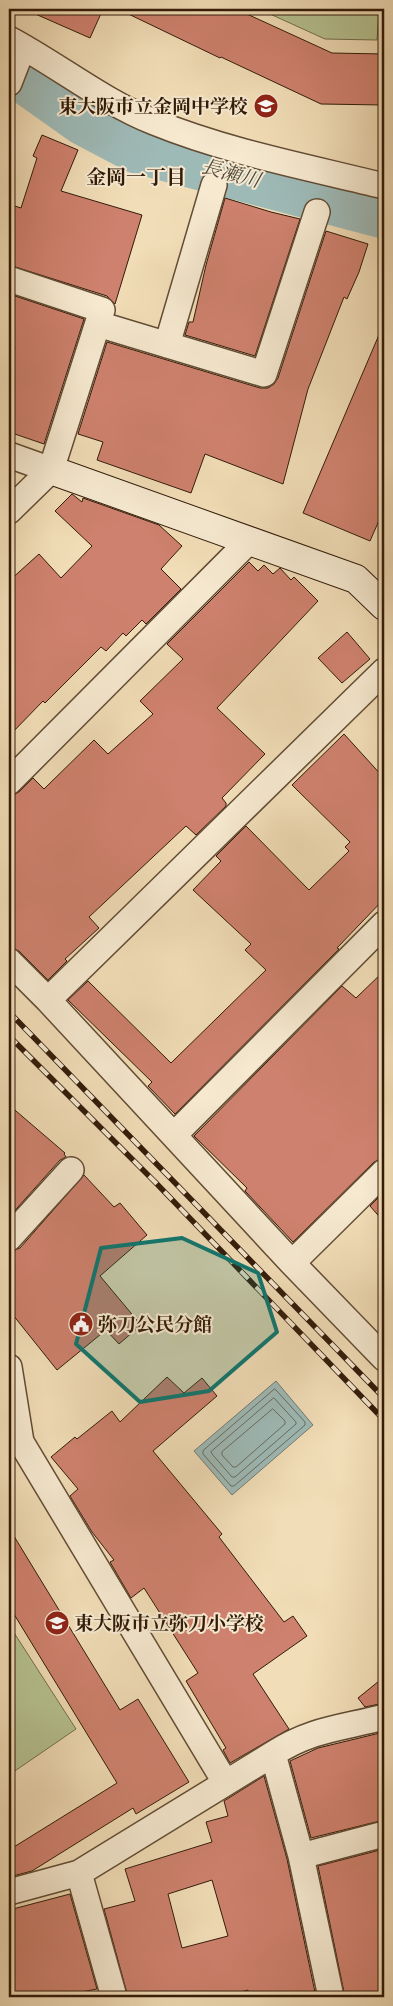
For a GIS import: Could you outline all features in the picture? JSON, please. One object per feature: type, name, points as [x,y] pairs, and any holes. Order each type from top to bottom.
[{"type":"street","points":[[13,62],[97,94],[152,121],[210,142],[384,186]]},
{"type":"street","points":[[167,345],[214,185]]},
{"type":"street","points":[[98,324],[264,374],[317,212]]},
{"type":"street","points":[[9,279],[102,310],[51,470],[9,511]]},
{"type":"street","points":[[9,456],[356,578],[384,606]]},
{"type":"street","points":[[9,782],[249,541]]},
{"type":"street","points":[[48,1000],[384,671]]},
{"type":"street","points":[[174,1135],[384,924]]},
{"type":"street","points":[[9,961],[48,1000],[292,1263],[384,1358]]},
{"type":"street","points":[[9,1238],[71,1170]]},
{"type":"street","points":[[292,1263],[384,1172]]},
{"type":"street","points":[[9,1367],[15,1445],[224,1782]]},
{"type":"street","points":[[9,1892],[79,1873],[290,1743],[321,1730],[384,1716]]},
{"type":"street","points":[[272,1754],[301,1856],[331,1997]]},
{"type":"street","points":[[301,1856],[384,1834]]},
{"type":"street","points":[[79,1873],[114,1997]]},
{"type":"highlighted area","points":[[182,1238],[258,1273],[277,1332],[209,1391],[140,1402],[76,1344],[101,1248]]},
{"type":"green space","points":[[259,9],[379,9],[377,40],[325,39]]},
{"type":"green space","points":[[9,1625],[76,1729],[9,1775]]},
{"type":"water","points":[[276,1381],[313,1425],[232,1495],[194,1451]]},
{"type":"building","points":[[24,9],[103,9],[90,38]]},
{"type":"building","points":[[118,9],[236,9],[332,53],[384,54],[384,105],[321,104]]},
{"type":"building","points":[[42,135],[78,150],[61,191],[142,215],[115,304],[107,296],[9,265],[9,204],[21,208],[37,158],[33,156]]},
{"type":"building","points":[[225,198],[300,219],[255,356],[185,335],[189,322],[193,322],[206,265]]},
{"type":"building","points":[[326,231],[368,244],[359,272],[347,299],[344,297],[308,389],[283,484],[205,454],[191,493],[97,460],[103,442],[78,434],[107,342],[260,388],[268,388],[278,378]]},
{"type":"building","points":[[9,294],[84,319],[44,444],[9,432],[9,366],[15,347],[9,345]]},
{"type":"building","points":[[384,323],[384,509],[370,541],[303,513]]},
{"type":"building","points":[[72,494],[82,502],[83,498],[159,525],[182,546],[161,569],[181,589],[146,624],[142,620],[126,636],[123,633],[106,651],[101,647],[45,703],[43,701],[9,736],[9,581],[39,554],[61,578],[92,546],[55,511]]},
{"type":"building","points":[[249,562],[258,571],[264,565],[273,574],[280,568],[291,580],[294,577],[318,601],[217,708],[265,754],[222,798],[226,806],[196,835],[186,826],[89,917],[99,928],[65,959],[67,961],[48,980],[19,951],[9,947],[9,797],[19,792],[33,778],[44,789],[94,740],[108,754],[153,714],[140,701],[183,659],[167,644]]},
{"type":"building","points":[[347,632],[370,659],[342,683],[318,658]]},
{"type":"building","points":[[344,734],[384,778],[384,899],[337,948],[339,949],[175,1114],[148,1086],[152,1082],[68,1000],[88,981],[171,1063],[266,970],[245,950],[251,944],[193,890],[221,861],[216,856],[246,826],[309,890],[349,851],[345,847],[350,842],[292,785]]},
{"type":"building","points":[[384,971],[384,1158],[374,1162],[293,1242],[245,1191],[247,1188],[194,1136],[342,986],[356,998]]},
{"type":"building","points":[[9,1105],[65,1153],[66,1157],[60,1160],[9,1217]]},
{"type":"building","points":[[84,1175],[114,1207],[120,1203],[147,1235],[100,1276],[141,1325],[119,1344],[106,1330],[57,1370],[9,1310],[9,1252],[20,1248]]},
{"type":"building","points":[[384,1192],[384,1222],[370,1206]]},
{"type":"building","points":[[167,1377],[184,1393],[202,1378],[217,1396],[153,1451],[222,1534],[219,1537],[284,1622],[293,1616],[307,1636],[253,1674],[289,1729],[230,1763],[223,1750],[226,1748],[186,1681],[198,1673],[144,1588],[131,1598],[110,1562],[114,1560],[92,1532],[70,1496],[78,1489],[51,1457],[75,1437],[77,1439],[112,1411],[120,1422]]},
{"type":"building","points":[[9,1528],[120,1710],[138,1699],[189,1782],[136,1814],[133,1808],[32,1871],[9,1877],[9,1850],[117,1783],[9,1606]]},
{"type":"building","points":[[384,1677],[384,1703],[365,1707],[358,1698]]},
{"type":"building","points":[[384,1732],[384,1820],[311,1838],[290,1761],[318,1748]]},
{"type":"building","points":[[264,1776],[287,1859],[316,1997],[249,1997],[248,1990],[223,1997],[128,1997],[104,1909],[135,1901],[125,1869],[212,1842],[206,1822],[228,1816],[224,1801]],"holes":[[[212,1880],[228,1936],[182,1948],[168,1894]]]},
{"type":"building","points":[[384,1849],[384,1992],[369,1997],[345,1997],[318,1866]]},
{"type":"building","points":[[70,1894],[97,1989],[55,1997],[53,1997],[52,1992],[29,1997],[13,1997],[9,1977],[9,1910]]},
{"type":"waterway","name":"長瀬川","points":[[9,67],[84,120],[137,148],[384,213]]},
{"type":"railway","points":[[9,1012],[384,1398]]},
{"type":"railway","points":[[9,1036],[156,1183],[384,1420]]},
{"type":"place","name":"東大阪市立金岡中学校","points":[[266,106]]},
{"type":"place","name":"弥刀公民分館","points":[[81,1324]]},
{"type":"place","name":"東大阪市立弥刀小学校","points":[[57,1623]]},
{"type":"district","name":"金岡一丁目","points":[[136,177]]}]
